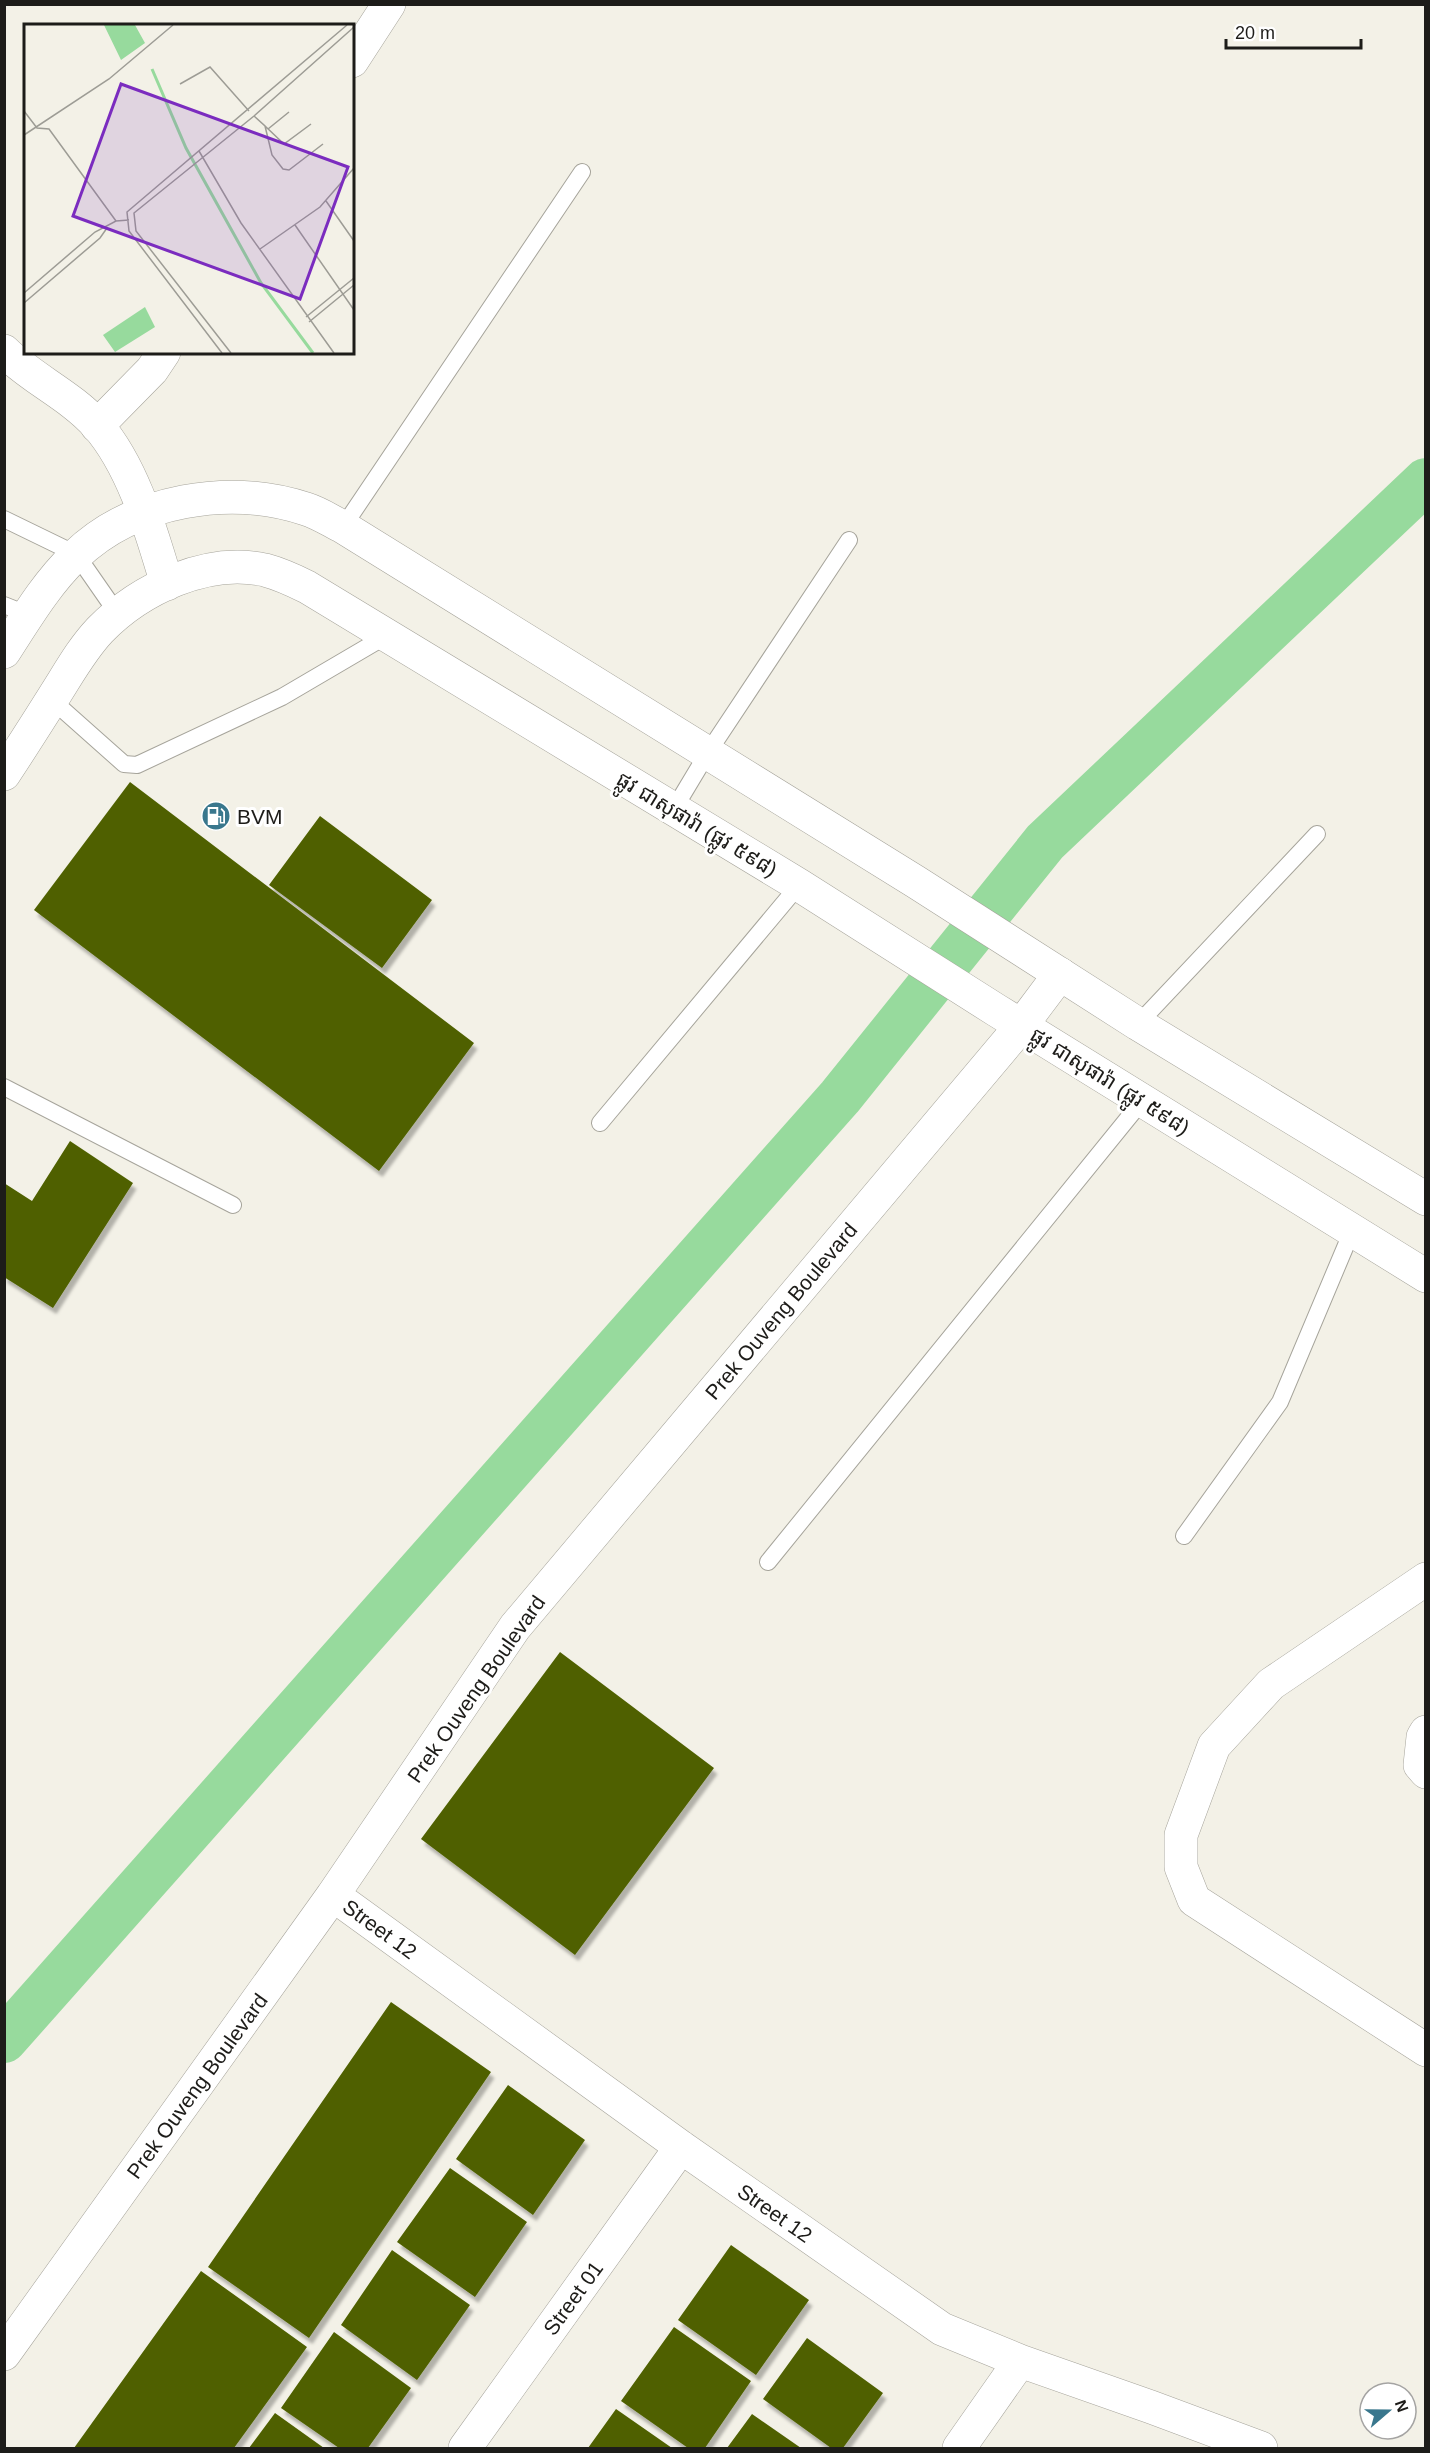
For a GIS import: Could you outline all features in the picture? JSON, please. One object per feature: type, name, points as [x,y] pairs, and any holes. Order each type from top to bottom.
[{"type":"street","points":[[354,58],[389,4]]},
{"type":"street","points":[[97,426],[152,370],[163,354]]},
{"type":"street","points":[[8,357],[60,391],[97,426],[124,467],[145,513],[167,584]]},
{"type":"street","points":[[4,652],[16,610],[52,579],[76,554],[117,525],[172,504],[228,497],[271,501],[308,509],[343,527],[916,882],[1138,1024],[1425,1199]]},
{"type":"street","name":"ផ្លូវ ជាសុផារ៉ា (ផ្លូវ ៥៩៨)","points":[[4,774],[82,652],[117,613],[167,584],[217,569],[263,570],[284,575],[799,885],[1425,1276]]},
{"type":"street","name":"Prek Ouveng Boulevard","points":[[4,2354],[333,1895],[515,1627],[1009,1018],[1047,966]]},
{"type":"street","points":[[1425,1579],[1271,1684],[1214,1746],[1181,1835],[1181,1867],[1194,1900],[1425,2050]]},
{"type":"street","points":[[1425,1732],[1420,1765],[1425,1772]]},
{"type":"street","name":"Street 12","points":[[333,1895],[681,2147],[942,2329],[1020,2361],[1151,2406],[1261,2448]]},
{"type":"street","name":"Street 01","points":[[465,2448],[681,2147]]},
{"type":"street","points":[[959,2448],[1020,2361]]},
{"type":"lane","points":[[343,527],[582,172]]},
{"type":"lane","points":[[4,519],[76,554],[117,613]]},
{"type":"lane","points":[[674,809],[707,754],[849,540]]},
{"type":"lane","points":[[52,700],[124,764],[137,765],[282,698],[386,636]]},
{"type":"lane","points":[[1138,1024],[1317,834]]},
{"type":"lane","points":[[600,1123],[799,885]]},
{"type":"lane","points":[[4,1087],[233,1206]]},
{"type":"lane","points":[[768,1562],[1142,1101]]},
{"type":"lane","points":[[1184,1536],[1280,1402],[1352,1231]]},
{"type":"building","points":[[130,782],[474,1043],[379,1171],[34,910]]},
{"type":"building","points":[[320,816],[432,900],[382,968],[269,885]]},
{"type":"building","points":[[70,1141],[133,1183],[53,1308],[4,1277],[4,1183],[32,1201]]},
{"type":"building","points":[[560,1652],[714,1768],[575,1955],[421,1839]]},
{"type":"building","points":[[391,2002],[491,2072],[309,2338],[208,2267]]},
{"type":"building","points":[[508,2085],[585,2140],[533,2215],[456,2159]]},
{"type":"building","points":[[450,2168],[527,2222],[475,2297],[397,2242]]},
{"type":"building","points":[[731,2245],[809,2300],[756,2375],[678,2320]]},
{"type":"building","points":[[392,2250],[470,2305],[417,2380],[341,2325]]},
{"type":"building","points":[[201,2271],[307,2347],[234,2448],[74,2448]]},
{"type":"building","points":[[674,2327],[751,2381],[705,2448],[688,2448],[621,2401]]},
{"type":"building","points":[[334,2332],[411,2388],[368,2448],[339,2448],[281,2408]]},
{"type":"building","points":[[807,2338],[883,2393],[843,2448],[831,2448],[763,2399]]},
{"type":"building","points":[[616,2409],[672,2448],[588,2448]]},
{"type":"building","points":[[275,2413],[324,2448],[249,2448]]},
{"type":"building","points":[[752,2414],[801,2448],[727,2448]]},
{"type":"waterway","points":[[4,2040],[840,1097],[1045,842],[1426,481]]},
{"type":"place","name":"BVM","points":[[216,816]]}]
